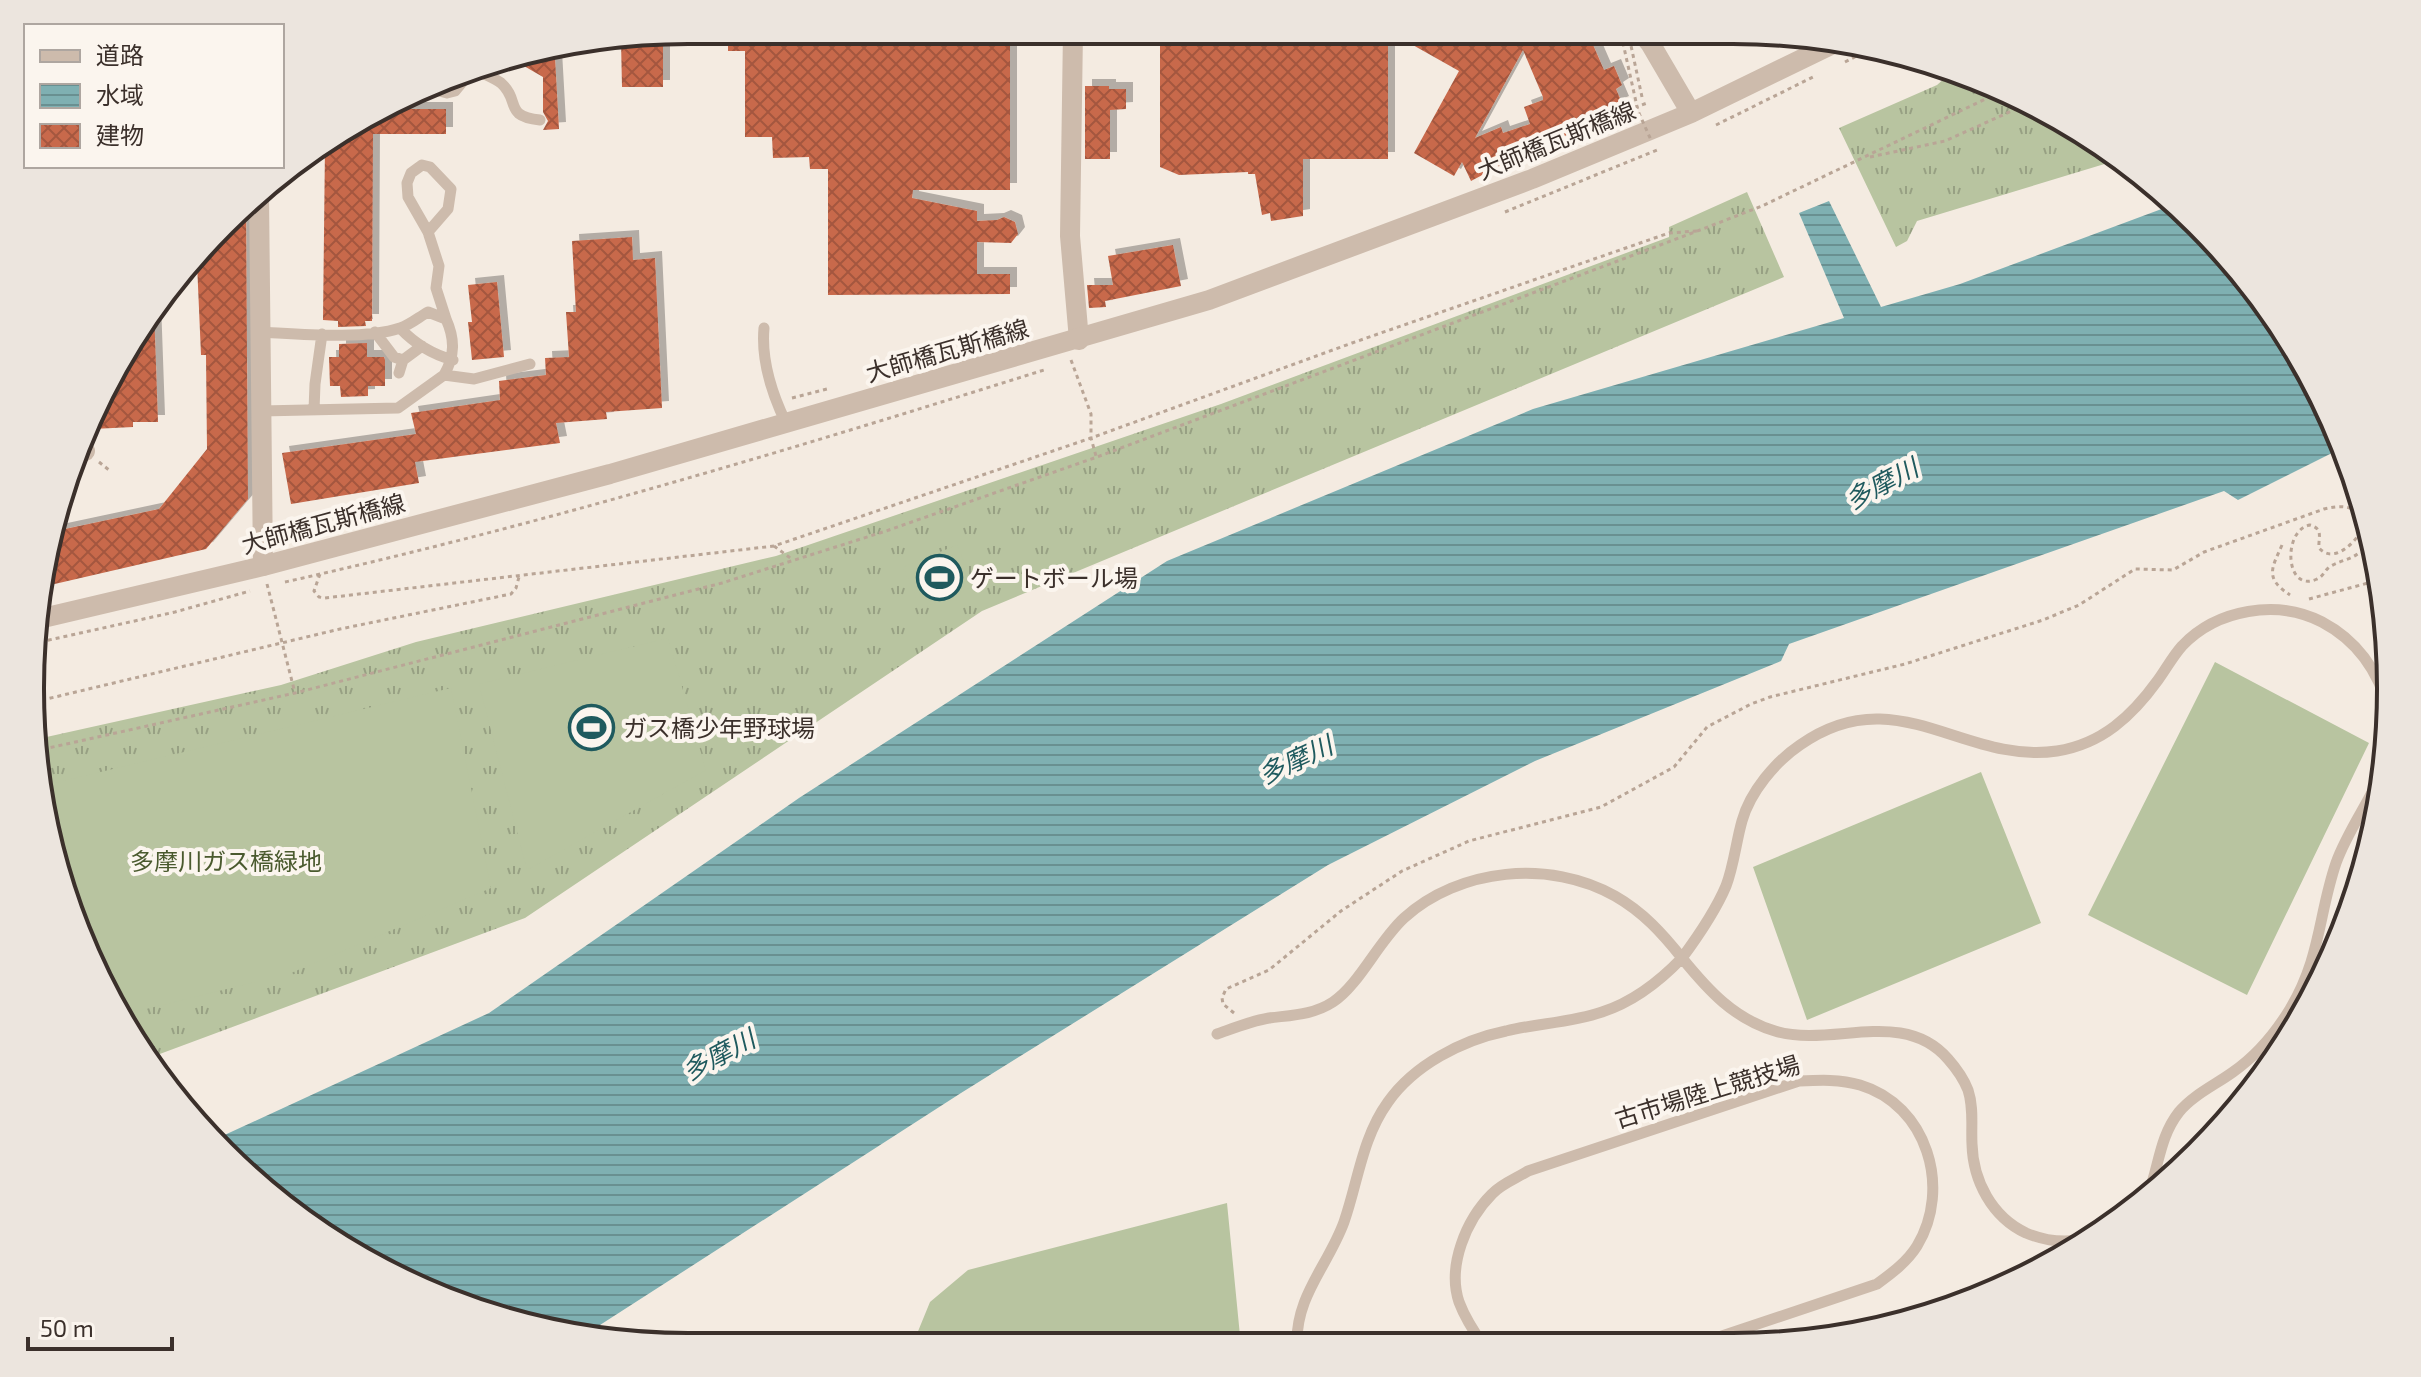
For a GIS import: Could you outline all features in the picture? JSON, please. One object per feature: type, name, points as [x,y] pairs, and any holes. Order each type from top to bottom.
[{"type":"street","points":[[1073,44],[1070,236],[1079,340]]},
{"type":"street","points":[[1651,44],[1691,113]]},
{"type":"street","name":"大師橋瓦斯橋線","points":[[48,617],[265,576],[1209,300],[1532,179],[1691,113],[1820,50]]},
{"type":"street","points":[[259,209],[265,576]]},
{"type":"lane","points":[[488,76],[501,83],[515,112],[525,118],[540,120]]},
{"type":"lane","points":[[261,411],[398,408],[444,375],[453,360],[452,333],[436,288],[439,266],[428,232],[408,197],[407,183],[411,173],[422,165],[430,167],[451,189],[448,209],[428,232]]},
{"type":"lane","points":[[260,332],[375,332],[400,328],[428,312],[446,319]]},
{"type":"lane","points":[[400,328],[432,354],[453,360]]},
{"type":"lane","points":[[764,328],[762,350],[776,403],[786,423]]},
{"type":"lane","points":[[375,332],[394,357],[403,360]]},
{"type":"lane","points":[[314,410],[322,334]]},
{"type":"lane","points":[[399,373],[403,360],[422,346]]},
{"type":"lane","points":[[444,375],[474,379],[530,364]]},
{"type":"lane","points":[[1297,1333],[1297,1320],[1305,1296],[1339,1235],[1356,1174],[1379,1117],[1399,1089],[1435,1060],[1468,1043],[1509,1030],[1581,1018],[1626,1001],[1651,987],[1682,958],[1720,901],[1728,882],[1743,817],[1767,777],[1798,746],[1832,727],[1893,718],[1916,722],[1997,748],[2042,752],[2071,748],[2117,727],[2132,713],[2196,633],[2229,616],[2256,610],[2303,614],[2338,631],[2351,641],[2377,677]]},
{"type":"lane","points":[[2153,1176],[2170,1125],[2181,1110],[2254,1054],[2289,1012],[2315,958],[2342,848],[2367,800]]},
{"type":"lane","points":[[1217,1034],[1257,1021],[1314,1012],[1335,1001],[1351,987],[1387,935],[1421,903],[1460,884],[1503,874],[1559,876],[1612,894],[1647,919],[1706,988],[1740,1016],[1775,1031],[1806,1037],[1886,1031],[1917,1038],[1934,1047],[1947,1058],[1968,1091],[1973,1116],[1975,1171],[1991,1204],[2003,1218],[2037,1238],[2064,1241]]},
{"type":"lane","name":"古市場陸上競技場","points":[[1475,1333],[1458,1301],[1455,1275],[1460,1249],[1472,1221],[1493,1192],[1528,1171],[1799,1081],[1832,1079],[1862,1085],[1885,1096],[1907,1114],[1923,1139],[1934,1183],[1927,1224],[1917,1246],[1898,1268],[1877,1284],[1731,1333]]},
{"type":"path","points":[[1623,44],[1638,111],[1651,140]]},
{"type":"path","points":[[1631,44],[1642,97]]},
{"type":"path","points":[[47,748],[295,693],[722,583],[794,561],[1097,457],[1762,206],[1989,97]]},
{"type":"path","points":[[1638,111],[1622,119],[1620,113],[1647,103]]},
{"type":"path","points":[[1862,158],[1945,141],[2016,109]]},
{"type":"path","points":[[281,583],[320,574],[314,591],[325,598],[774,546],[1091,438],[1669,233],[1700,230]]},
{"type":"path","points":[[1071,362],[1091,414],[1091,438],[1097,457]]},
{"type":"path","points":[[1240,1014],[1230,1011],[1223,1004],[1226,989],[1269,970],[1341,911],[1402,871],[1469,841],[1601,807],[1674,767],[1707,727],[1761,700],[1890,668],[2043,620],[2079,605],[2135,569],[2173,570],[2204,552],[2324,509],[2351,509]]},
{"type":"path","points":[[2358,534],[2345,549],[2332,555],[2321,551],[2318,528],[2310,525],[2299,529],[2294,536],[2293,573],[2308,581],[2317,580],[2332,565],[2346,562],[2362,552]]},
{"type":"path","points":[[2282,545],[2272,562],[2273,576],[2280,588],[2296,597]]},
{"type":"path","points":[[774,546],[794,561]]},
{"type":"path","points":[[265,576],[295,693]]},
{"type":"path","points":[[44,700],[283,643],[511,594],[519,577]]},
{"type":"path","points":[[2304,599],[2368,583]]},
{"type":"path","points":[[46,641],[175,612],[255,590]]},
{"type":"green space","points":[[1943,79],[2018,110],[2106,164],[1917,221],[1907,241],[1896,247],[1839,128],[1937,85]]},
{"type":"green space","name":"多摩川ガス橋緑地","points":[[1747,192],[1784,277],[982,611],[525,918],[158,1055],[110,974],[78,896],[66,855],[56,814],[46,737],[281,685],[416,642],[776,556],[1221,404],[1669,237],[1669,227]]},
{"type":"green space","name":"ゲートボール場","points":[[957,545],[974,586],[921,609],[903,567]]},
{"type":"green space","name":"ガス橋少年野球場","points":[[668,638],[706,770],[527,870],[479,684]]},
{"type":"green space","points":[[2215,662],[2369,743],[2247,995],[2088,915]]},
{"type":"green space","points":[[451,688],[491,888],[291,973],[131,1013],[110,974],[78,896],[56,814],[52,784]]},
{"type":"green space","points":[[1981,772],[2041,923],[1807,1020],[1753,867]]},
{"type":"green space","points":[[1227,1203],[1240,1333],[917,1333],[930,1302],[968,1270]]},
{"type":"water","name":"多摩川","points":[[1829,201],[1881,307],[1960,284],[2162,209],[2217,264],[2268,330],[2311,403],[2332,453],[2238,500],[2224,491],[1789,644],[1781,661],[1535,761],[1328,865],[961,1093],[598,1326],[563,1321],[481,1299],[403,1267],[366,1247],[296,1200],[225,1135],[489,1013],[799,798],[1167,561],[1533,409],[1844,318],[1799,213]]},
{"type":"building","points":[[728,44],[1010,44],[1010,190],[913,190],[912,198],[977,211],[977,221],[1004,217],[1015,222],[1018,234],[1011,243],[977,242],[977,274],[1010,274],[1010,294],[828,295],[828,169],[810,169],[809,157],[773,158],[772,137],[745,137],[745,51],[728,51]]},
{"type":"building","points":[[1160,44],[1388,44],[1388,159],[1303,159],[1303,216],[1271,221],[1270,213],[1262,215],[1255,174],[1179,175],[1160,167]]},
{"type":"building","points":[[1411,44],[1593,44],[1604,70],[1614,66],[1622,85],[1616,89],[1622,103],[1603,111],[1607,120],[1503,159],[1505,163],[1471,181],[1462,162],[1454,176],[1414,153],[1459,71]],"holes":[[[1523,50],[1543,100],[1524,107],[1530,124],[1503,133],[1501,127],[1475,138]]]},
{"type":"building","points":[[663,45],[663,87],[622,87],[621,48]]},
{"type":"building","points":[[555,58],[559,129],[543,130],[548,121],[543,112],[543,77],[524,66]]},
{"type":"building","points":[[1085,86],[1126,89],[1126,109],[1110,110],[1110,159],[1085,159]]},
{"type":"building","points":[[405,109],[446,109],[446,134],[373,134],[372,321],[365,321],[366,326],[338,327],[338,321],[323,320],[325,157]]},
{"type":"building","points":[[246,221],[248,499],[206,549],[53,584],[64,529],[159,509],[207,449],[206,355],[201,355],[197,272]]},
{"type":"building","points":[[632,237],[633,260],[655,258],[662,408],[606,412],[607,419],[556,423],[560,443],[415,462],[419,483],[291,504],[282,453],[416,434],[411,413],[500,400],[499,381],[546,375],[545,358],[569,357],[566,312],[576,312],[572,241]]},
{"type":"building","points":[[1173,245],[1181,286],[1105,301],[1106,307],[1089,308],[1087,285],[1113,285],[1108,256]]},
{"type":"building","points":[[497,282],[504,357],[472,360],[468,285]]},
{"type":"building","points":[[155,328],[158,422],[133,422],[133,427],[99,429],[130,366]]},
{"type":"building","points":[[367,343],[367,357],[384,357],[385,386],[368,386],[368,396],[341,397],[340,386],[330,386],[329,357],[339,357],[339,344]]},
{"type":"place","name":"ゲートボール場","points":[[939,577]]},
{"type":"place","name":"ガス橋少年野球場","points":[[592,727]]}]
